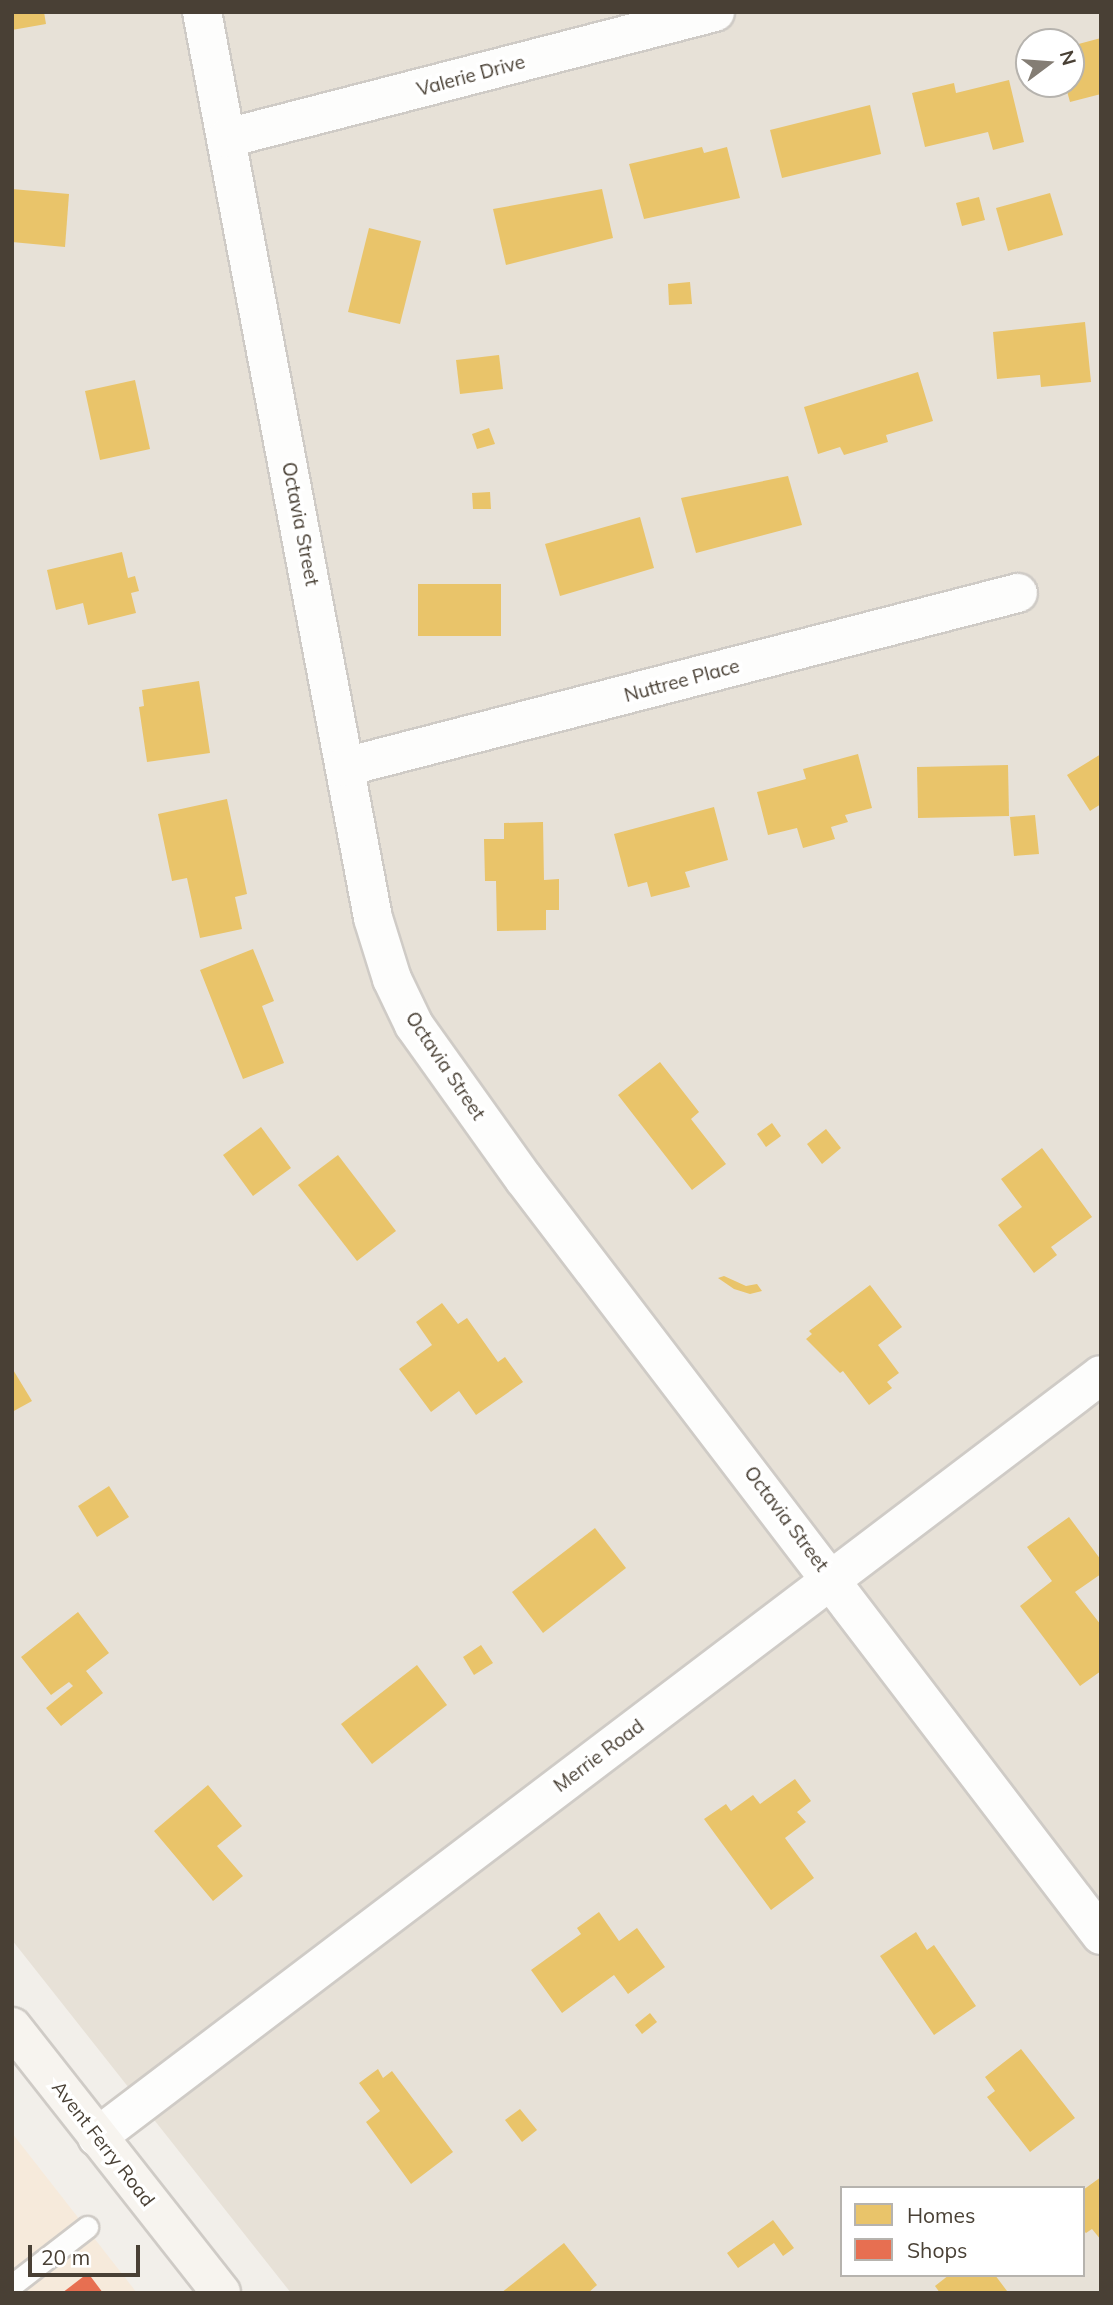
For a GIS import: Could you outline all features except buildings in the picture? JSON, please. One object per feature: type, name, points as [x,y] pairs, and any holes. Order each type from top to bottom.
[{"type":"main road","name":"Avent Ferry Road","points":[[12,2027],[221,2293]]},
{"type":"street","name":"Octavia Street","points":[[202,12],[228,138],[373,918],[392,979],[414,1025],[524,1179],[832,1579],[1101,1935]]},
{"type":"street","name":"Valerie Drive","points":[[228,138],[715,12]]},
{"type":"street","name":"Nuttree Place","points":[[345,767],[1018,593]]},
{"type":"street","name":"Merrie Road","points":[[97,2137],[1101,1375]]},
{"type":"lane","points":[[12,2285],[87,2227]]},
{"type":"shaded area","points":[[12,12],[1101,12],[1101,2293],[291,2293],[12,1940]]},
{"type":"shaded area","points":[[12,2133],[137,2293],[12,2293]]}]
